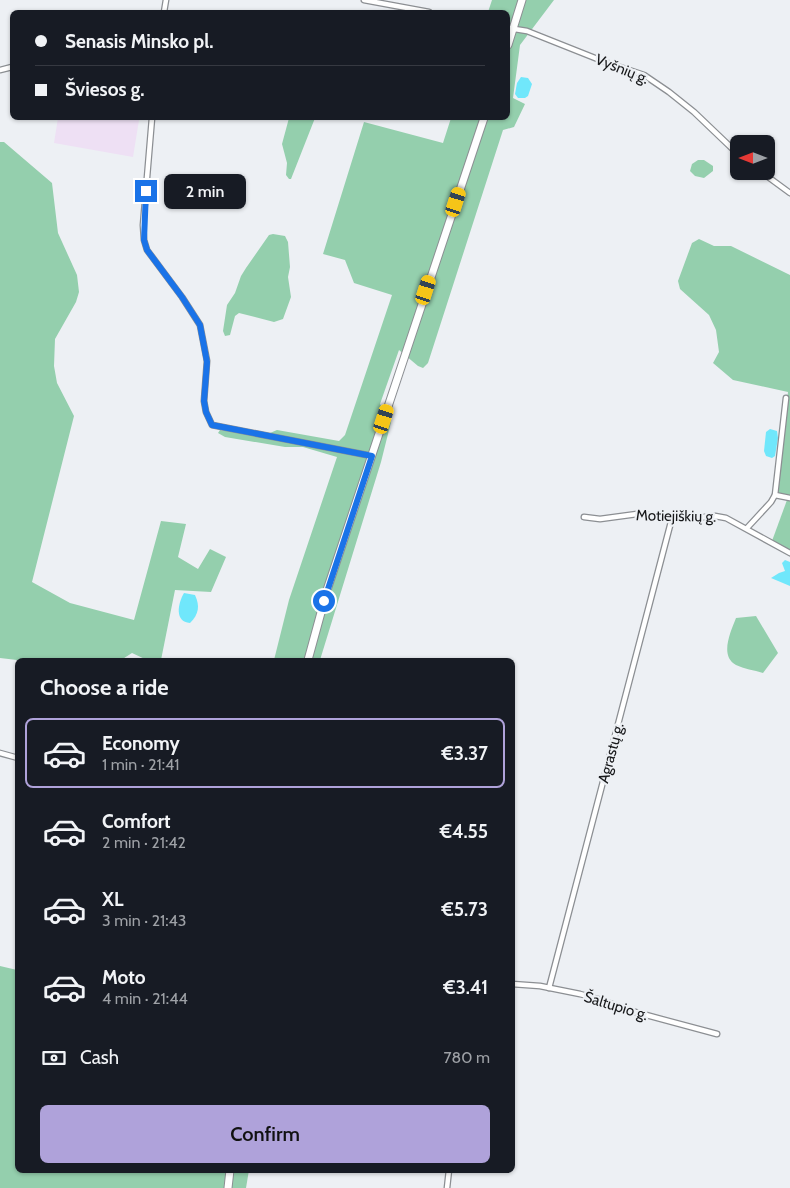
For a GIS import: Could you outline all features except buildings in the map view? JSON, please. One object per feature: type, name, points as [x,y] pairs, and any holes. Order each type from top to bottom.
[{"type":"main road","points":[[510,28],[522,0]]},
{"type":"main road","points":[[309,658],[324,601],[483,120]]},
{"type":"main road","points":[[228,1188],[230,1173]]},
{"type":"street","points":[[364,0],[418,10]]},
{"type":"street","name":"Vyšnių g.","points":[[510,28],[527,31],[604,62],[644,75],[694,112],[730,146]]},
{"type":"street","points":[[152,120],[143,225],[144,240],[147,250],[200,325],[207,362],[204,401],[206,412],[212,425],[372,456]]},
{"type":"street","points":[[772,180],[790,193]]},
{"type":"street","points":[[747,528],[775,495],[786,398]]},
{"type":"street","points":[[775,495],[790,498]]},
{"type":"street","name":"Motiejiškių g.","points":[[584,517],[600,519],[636,514],[672,518],[726,518],[790,553]]},
{"type":"street","name":"Agrastų g.","points":[[550,988],[672,518]]},
{"type":"street","points":[[0,753],[15,757]]},
{"type":"street","name":"Šaltupio g.","points":[[515,984],[550,988],[598,998],[635,1012],[718,1034]]},
{"type":"street","points":[[446,1188],[448,1173]]},
{"type":"shaded area","points":[[58,120],[139,120],[133,157],[54,143]]},
{"type":"green space","points":[[492,0],[554,0],[520,45],[513,98],[525,104],[514,127],[503,130],[428,363],[423,368],[418,366],[399,350],[380,404],[391,422],[381,462],[321,658],[274,658],[289,600],[337,457],[303,447],[285,447],[225,437],[218,433],[220,430],[263,436],[277,430],[339,441],[345,435],[392,295],[354,283],[345,260],[323,254],[364,122],[443,143],[450,120],[510,120],[510,10],[489,10]]},
{"type":"green space","points":[[288,120],[314,120],[291,179],[286,175],[287,163],[282,144]]},
{"type":"green space","points":[[0,142],[4,142],[52,183],[58,233],[77,275],[79,292],[76,302],[55,339],[54,366],[57,383],[74,416],[32,582],[70,603],[134,620],[161,521],[186,524],[178,557],[198,569],[210,549],[226,557],[211,592],[175,590],[161,658],[143,658],[132,653],[124,658],[15,658],[15,660],[0,658]]},
{"type":"green space","points":[[698,160],[704,160],[713,166],[713,171],[704,178],[695,176],[690,171],[692,164]]},
{"type":"green space","points":[[269,235],[285,236],[288,242],[290,267],[288,277],[291,297],[283,319],[274,322],[239,313],[235,316],[230,335],[225,336],[223,331],[227,305],[235,293],[246,268]]},
{"type":"green space","points":[[699,239],[714,246],[731,246],[790,275],[790,497],[778,494],[788,392],[733,380],[713,363],[719,352],[716,330],[709,315],[680,289],[678,281],[692,243]]},
{"type":"green space","points":[[787,500],[790,500],[790,551],[772,541]]},
{"type":"green space","points":[[756,616],[778,653],[763,673],[736,665],[728,656],[727,650],[729,636],[736,618]]},
{"type":"green space","points":[[0,966],[15,970],[15,1173],[248,1173],[246,1188],[0,1188]]},
{"type":"water","points":[[521,77],[528,78],[532,84],[528,96],[525,98],[518,98],[515,94],[517,83]]},
{"type":"water","points":[[770,429],[777,431],[778,438],[775,456],[772,458],[766,456],[764,451],[766,432]]},
{"type":"water","points":[[785,560],[790,562],[790,586],[771,578],[785,571],[782,563]]},
{"type":"water","points":[[184,593],[195,595],[198,603],[197,613],[190,623],[185,622],[179,616],[180,602]]},
{"type":"route","points":[[146,191],[143,225],[147,250],[195,315],[200,325],[207,362],[204,401],[206,412],[212,425],[372,456],[324,601]]}]
